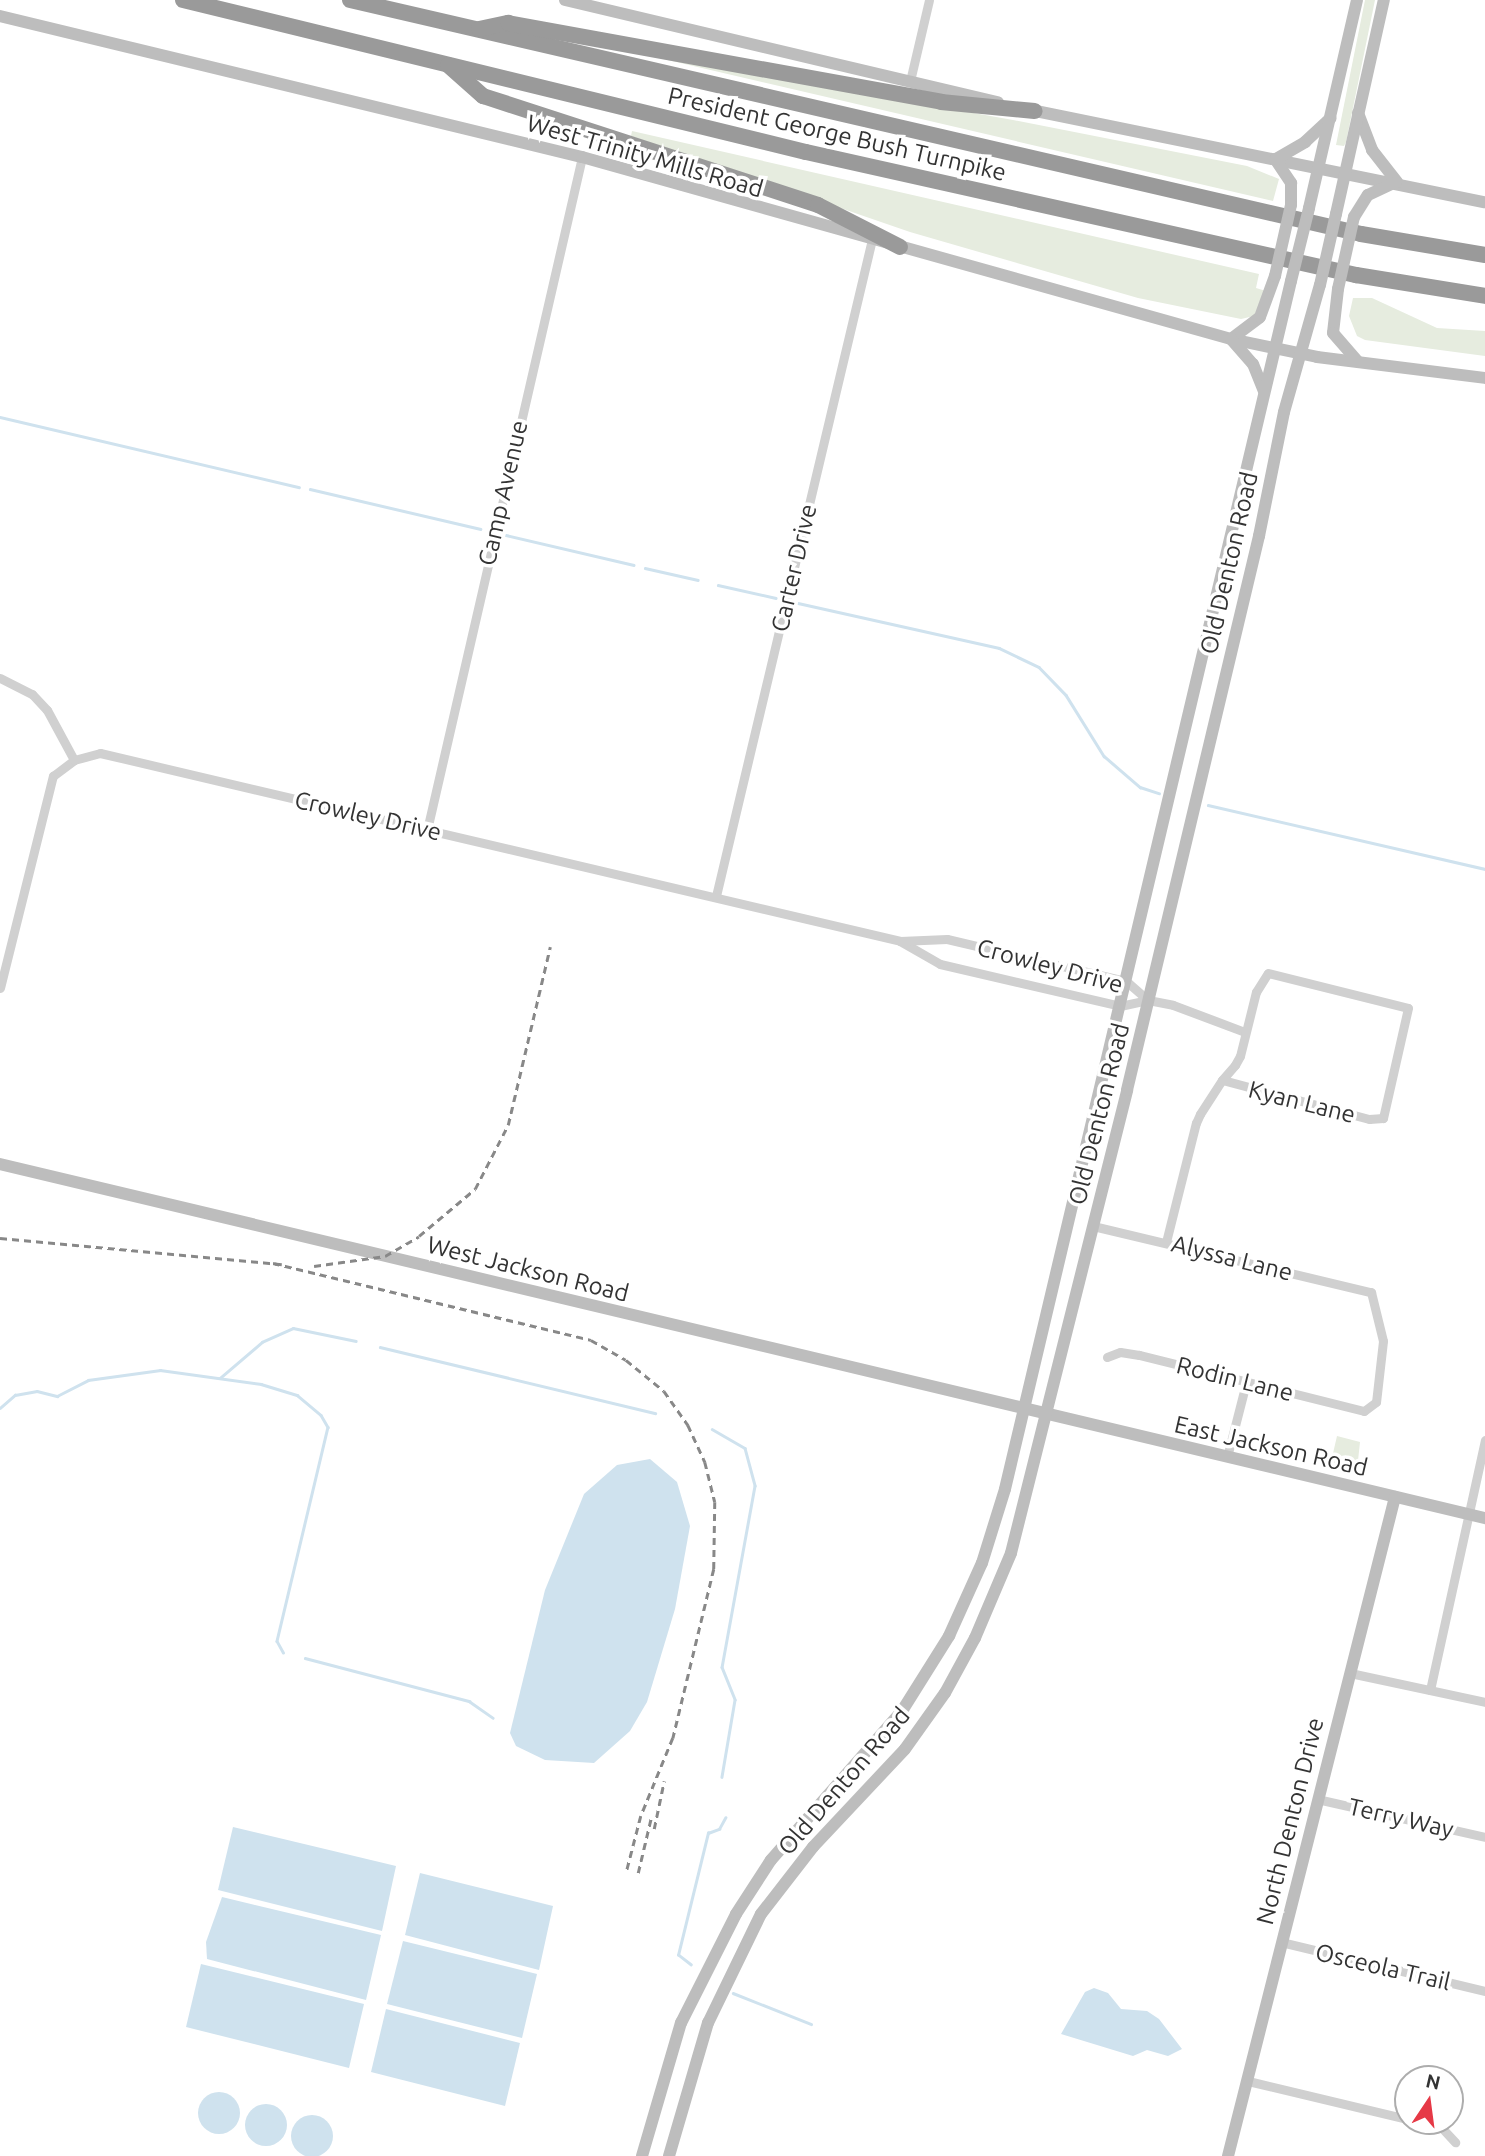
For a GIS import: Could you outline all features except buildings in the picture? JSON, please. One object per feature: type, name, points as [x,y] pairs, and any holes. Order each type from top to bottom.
[{"type":"highway","name":"President George Bush Turnpike","points":[[183,0],[806,152],[1356,275],[1485,296]]},
{"type":"highway","name":"President George Bush Turnpike","points":[[350,0],[1361,234],[1485,255]]},
{"type":"highway","points":[[473,30],[508,23],[941,102],[1035,111]]},
{"type":"highway","points":[[447,63],[483,96],[818,205],[900,247]]},
{"type":"main road","points":[[565,0],[1035,111],[1345,171],[1485,202]]},
{"type":"main road","name":"Old Denton Road","points":[[642,2156],[666,2070],[697,1984],[743,1903],[795,1830],[902,1711],[950,1636],[998,1516],[1235,530],[1357,0]]},
{"type":"main road","name":"Old Denton Road","points":[[669,2156],[697,2057],[724,1983],[761,1914],[813,1847],[905,1749],[945,1693],[975,1638],[1011,1553],[1148,1000],[1300,354],[1320,285],[1384,0]]},
{"type":"main road","name":"West Trinity Mills Road","points":[[2,15],[582,157],[1231,339],[1300,354],[1485,378]]},
{"type":"main road","points":[[1357,112],[1372,150],[1396,182]]},
{"type":"main road","points":[[1275,159],[1305,142],[1331,118]]},
{"type":"main road","points":[[1265,394],[1253,364],[1231,339],[1261,317],[1275,276],[1291,205],[1291,183],[1275,159]]},
{"type":"main road","points":[[1359,362],[1333,333],[1338,289],[1354,217],[1368,195],[1396,182]]},
{"type":"main road","points":[[1235,530],[1259,536]]},
{"type":"main road","points":[[1197,684],[1222,689]]},
{"type":"main road","name":"West Jackson Road","points":[[0,1164],[1047,1414]]},
{"type":"main road","name":"East Jackson Road","points":[[1047,1414],[1485,1518]]},
{"type":"main road","name":"North Denton Drive","points":[[1228,2156],[1395,1497]]},
{"type":"main road","points":[[795,1830],[813,1847]]},
{"type":"street","points":[[910,81],[929,0]]},
{"type":"street","name":"Camp Avenue","points":[[427,830],[582,157]]},
{"type":"street","name":"Carter Drive","points":[[716,896],[872,239]]},
{"type":"street","points":[[0,678],[32,694],[54,721],[74,760],[53,776],[47,793],[0,988]]},
{"type":"street","name":"Crowley Drive","points":[[74,760],[87,755],[116,756],[900,941],[940,964],[1120,1006],[1148,1000]]},
{"type":"street","name":"Crowley Drive","points":[[900,941],[947,939],[1126,981],[1148,1000]]},
{"type":"street","name":"Kyan Lane","points":[[1222,1080],[1369,1119],[1383,1118],[1408,1008],[1268,973],[1256,992],[1245,1032]]},
{"type":"street","points":[[1148,1000],[1245,1032],[1240,1056],[1222,1080],[1193,1130],[1166,1242]]},
{"type":"street","name":"Alyssa Lane","points":[[1093,1226],[1371,1292],[1383,1341],[1376,1402],[1364,1411]]},
{"type":"street","name":"Rodin Lane","points":[[1107,1357],[1120,1352],[1139,1355],[1364,1411]]},
{"type":"street","points":[[1227,1457],[1246,1382]]},
{"type":"street","points":[[1430,1690],[1466,1514],[1485,1440]]},
{"type":"street","points":[[1350,1673],[1485,1702]]},
{"type":"street","name":"Terry Way","points":[[1317,1799],[1485,1838]]},
{"type":"street","name":"Osceola Trail","points":[[1281,1942],[1485,1991]]},
{"type":"street","points":[[1248,2081],[1394,2116]]},
{"type":"street","points":[[1448,2135],[1455,2142]]},
{"type":"shaded area","points":[[1365,0],[1375,0],[1346,142],[1344,146],[1336,145]]},
{"type":"shaded area","points":[[642,54],[1013,120],[1247,166],[1279,179],[1273,201]]},
{"type":"shaded area","points":[[632,131],[1259,274],[1256,288],[1266,291],[1254,316],[1241,319],[1138,298],[910,232],[631,136]]},
{"type":"shaded area","points":[[1353,298],[1372,298],[1437,328],[1485,331],[1485,356],[1365,340],[1357,336],[1349,316]]},
{"type":"shaded area","points":[[1337,1436],[1360,1442],[1357,1470],[1331,1462]]},
{"type":"water","points":[[650,1459],[677,1482],[690,1526],[675,1609],[647,1702],[630,1731],[594,1763],[545,1760],[516,1746],[510,1733],[545,1590],[584,1494],[617,1465]]},
{"type":"water","points":[[233,1827],[396,1866],[382,1931],[218,1890]]},
{"type":"water","points":[[420,1873],[553,1906],[539,1970],[405,1935]]},
{"type":"water","points":[[222,1897],[381,1935],[366,2000],[207,1959],[206,1942]]},
{"type":"water","points":[[403,1941],[537,1974],[522,2038],[387,2004]]},
{"type":"water","points":[[201,1964],[364,2004],[349,2068],[186,2027]]},
{"type":"water","points":[[1094,1988],[1108,1993],[1121,2009],[1147,2011],[1159,2019],[1182,2049],[1168,2056],[1147,2050],[1133,2056],[1061,2034],[1085,1992]]},
{"type":"water","points":[[386,2009],[520,2043],[505,2106],[371,2072]]},
{"type":"water","points":[[219,2092],[234,2098],[240,2113],[234,2128],[219,2134],[204,2128],[198,2113],[204,2098]]},
{"type":"water","points":[[266,2104],[281,2110],[287,2125],[281,2140],[266,2146],[251,2140],[245,2125],[251,2110]]},
{"type":"water","points":[[312,2115],[327,2121],[333,2136],[327,2151],[312,2157],[297,2151],[291,2136],[297,2121]]},
{"type":"waterway","points":[[0,417],[299,487]]},
{"type":"waterway","points":[[310,489],[480,529]]},
{"type":"waterway","points":[[506,535],[634,565]]},
{"type":"waterway","points":[[645,568],[698,580]]},
{"type":"waterway","points":[[718,585],[776,598]]},
{"type":"waterway","points":[[798,603],[999,648],[1039,667],[1066,695],[1104,756],[1140,787],[1159,793]]},
{"type":"waterway","points":[[1208,805],[1485,869]]},
{"type":"waterway","points":[[220,1378],[262,1342],[293,1328],[356,1341]]},
{"type":"waterway","points":[[380,1347],[655,1413]]},
{"type":"waterway","points":[[0,1408],[15,1395],[37,1391],[57,1396],[88,1380],[160,1370],[261,1384],[297,1395],[321,1415],[328,1427],[277,1641],[283,1652]]},
{"type":"waterway","points":[[712,1429],[745,1448],[755,1486],[722,1667],[735,1700],[722,1777]]},
{"type":"waterway","points":[[305,1658],[469,1701],[493,1718]]},
{"type":"waterway","points":[[691,1965],[678,1955],[708,1833],[719,1829],[725,1818]]},
{"type":"waterway","points":[[733,1993],[811,2024]]},
{"type":"railway","points":[[314,1266],[385,1256],[419,1236],[475,1189],[508,1125],[550,947]]},
{"type":"railway","points":[[0,1238],[282,1264]]},
{"type":"railway","points":[[273,1263],[591,1340],[626,1360],[664,1391],[688,1425],[705,1462],[715,1502],[714,1569],[673,1738],[641,1816],[627,1870]]},
{"type":"railway","points":[[654,1829],[664,1781]]},
{"type":"railway","points":[[638,1873],[651,1818]]}]
